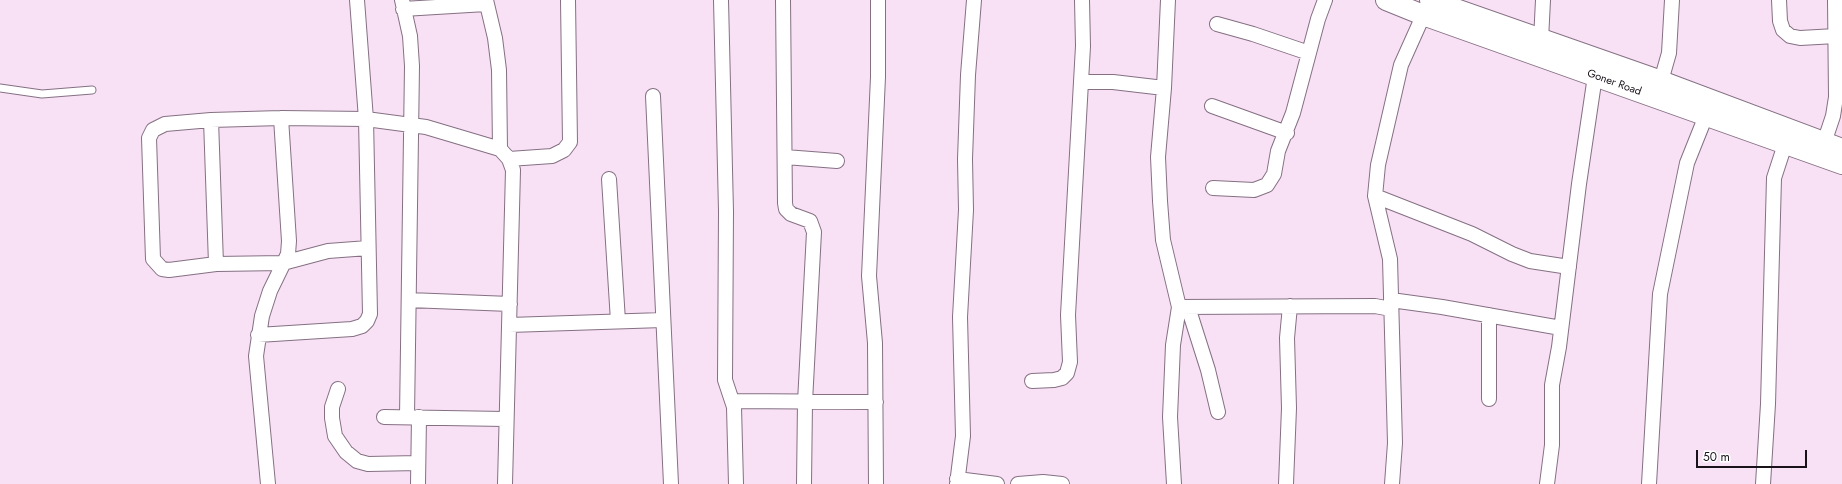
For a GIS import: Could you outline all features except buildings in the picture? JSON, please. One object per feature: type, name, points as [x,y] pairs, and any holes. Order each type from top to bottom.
[{"type":"street","points":[[258,335],[352,329],[362,326],[367,321],[370,314],[366,119],[357,0]]},
{"type":"street","points":[[368,248],[328,251],[283,263],[216,264],[169,270],[162,269],[156,265],[153,259],[149,138],[152,130],[158,126],[211,120],[281,118],[366,119],[411,125],[505,154],[552,156],[564,150],[570,142],[568,0]]},
{"type":"street","points":[[721,0],[726,211],[725,380],[732,401],[734,417],[736,484]]},
{"type":"street","points":[[782,0],[782,64],[786,209],[791,214],[810,220],[814,232],[805,402],[804,484]]},
{"type":"street","points":[[876,484],[875,343],[869,276],[878,77],[878,0]]},
{"type":"street","points":[[974,0],[968,76],[965,159],[966,210],[960,317],[963,436],[957,482],[997,484]]},
{"type":"street","points":[[1032,381],[1062,378],[1067,373],[1070,362],[1068,315],[1083,46],[1082,0]]},
{"type":"street","points":[[1168,0],[1164,88],[1158,157],[1163,240],[1183,307],[1208,370],[1218,412]]},
{"type":"street","points":[[1213,188],[1254,190],[1267,185],[1274,174],[1278,151],[1287,133],[1325,0]]},
{"type":"street","name":"Goner Road","points":[[1386,0],[1427,8],[1538,48],[1661,81],[1709,109]]},
{"type":"street","points":[[1538,48],[1543,0]]},
{"type":"street","points":[[1661,81],[1669,53],[1672,0]]},
{"type":"street","points":[[1779,0],[1780,21],[1784,30],[1790,36],[1800,38],[1836,36]]},
{"type":"street","points":[[1824,143],[1836,97],[1835,0]]},
{"type":"street","points":[[418,484],[418,463],[413,417],[409,300],[412,66],[410,36],[402,5],[486,2],[495,38],[499,70],[505,154],[513,170],[510,304],[505,419],[505,484]]},
{"type":"street","points":[[1392,484],[1396,443],[1390,259],[1375,196],[1378,165],[1401,64],[1427,8]]},
{"type":"street","points":[[1217,24],[1253,34],[1309,53]]},
{"type":"street","name":"Goner Road","points":[[1538,48],[1596,76],[1709,109],[1787,137],[1842,164]]},
{"type":"street","points":[[1547,484],[1552,445],[1552,385],[1596,76]]},
{"type":"street","points":[[1081,82],[1113,82],[1164,88]]},
{"type":"street","points":[[653,96],[671,484]]},
{"type":"street","points":[[1212,106],[1287,133]]},
{"type":"street","points":[[1649,484],[1660,294],[1687,163],[1709,109]]},
{"type":"street","points":[[268,484],[256,356],[258,335],[270,291],[288,254],[289,241],[281,118]]},
{"type":"street","points":[[211,120],[216,264]]},
{"type":"street","points":[[1763,484],[1768,404],[1774,178],[1787,137]]},
{"type":"street","name":"Goner Road","points":[[1787,137],[1824,143],[1842,149]]},
{"type":"street","points":[[785,157],[837,161]]},
{"type":"street","points":[[609,180],[618,321]]},
{"type":"street","points":[[1375,196],[1472,234],[1512,254],[1530,261],[1569,267]]},
{"type":"street","points":[[409,300],[510,304]]},
{"type":"street","points":[[1183,307],[1375,306],[1391,304],[1489,315],[1561,328]]},
{"type":"street","points":[[1286,484],[1289,408],[1287,338],[1290,306]]},
{"type":"street","points":[[1174,484],[1170,417],[1173,344],[1183,307]]},
{"type":"street","points":[[1489,315],[1489,399]]},
{"type":"street","points":[[509,325],[663,320]]},
{"type":"street","points":[[338,389],[332,407],[332,418],[335,436],[346,452],[357,461],[368,464],[418,463]]},
{"type":"street","points":[[732,401],[876,402]]},
{"type":"street","points":[[384,417],[505,419]]},
{"type":"street","points":[[1018,484],[1044,482],[1060,484]]},
{"type":"lane","points":[[0,88],[42,94],[92,90]]}]
